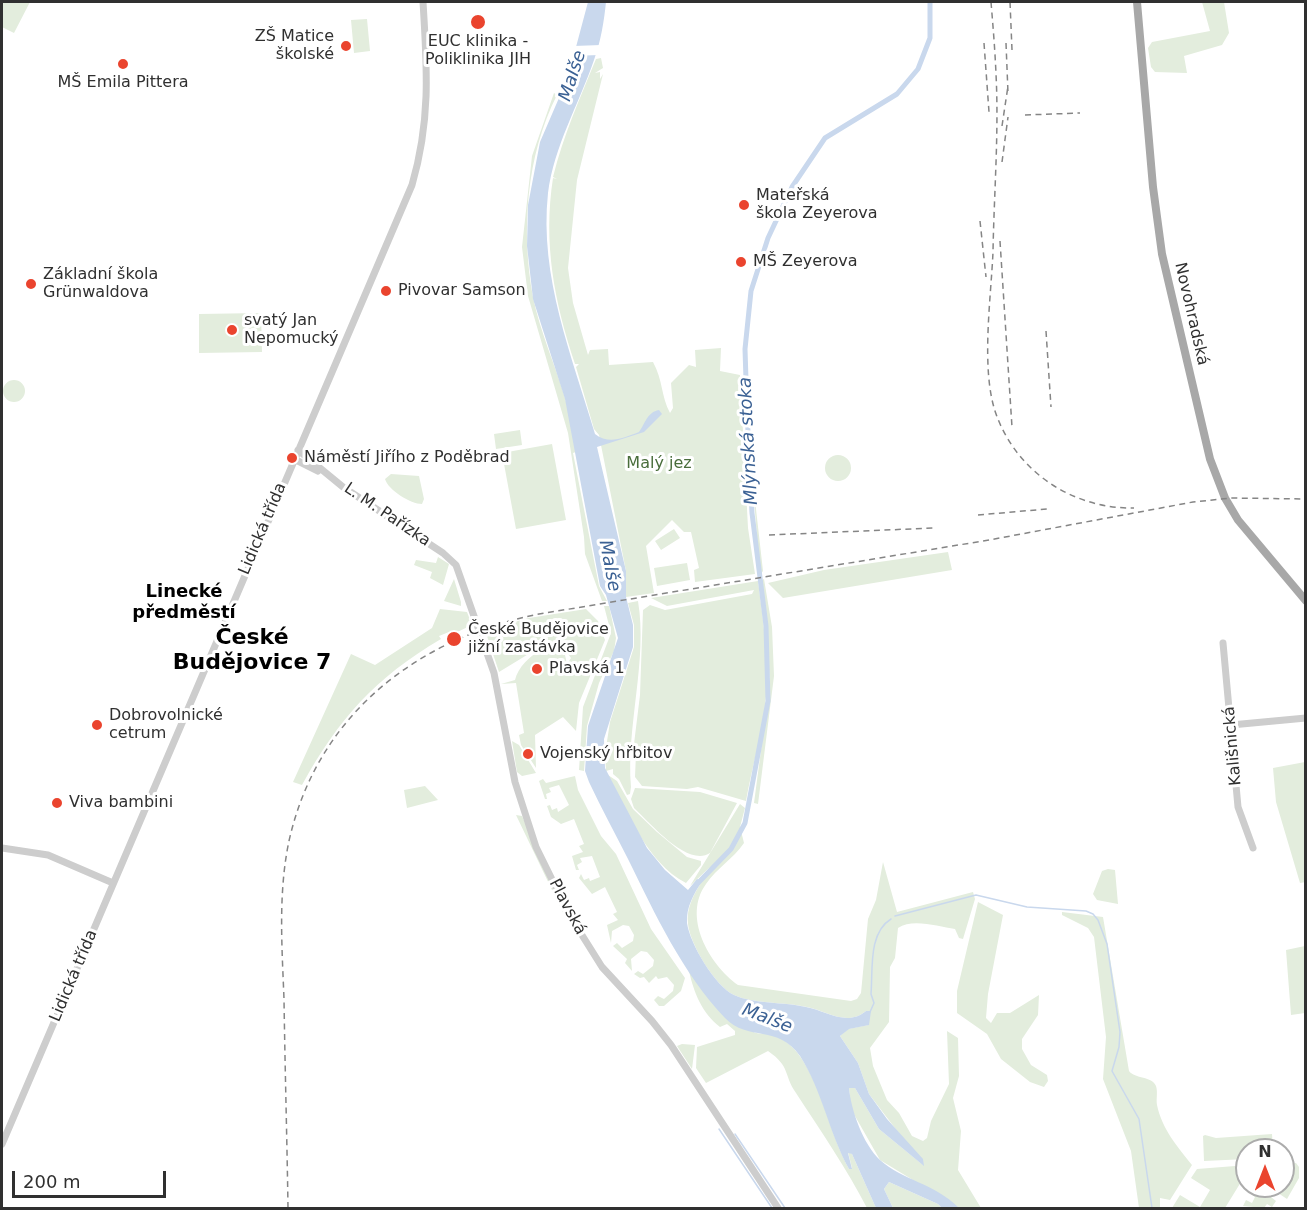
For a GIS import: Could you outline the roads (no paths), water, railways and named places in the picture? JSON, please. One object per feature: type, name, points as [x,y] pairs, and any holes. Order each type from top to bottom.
[{"type":"main road","name":"Novohradská","points":[[1137,2],[1153,187],[1162,254],[1210,459],[1238,520],[1305,601]]},
{"type":"street","name":"Lidická třída","points":[[2,1143],[414,176],[427,106],[423,2]]},
{"type":"street","points":[[298,450],[323,471]]},
{"type":"street","points":[[294,459],[323,471]]},
{"type":"street","name":"L. M. Pařízka","points":[[323,471],[451,559]]},
{"type":"street","name":"Plavská","points":[[451,559],[458,568],[494,673],[515,782],[523,810],[536,847],[570,916],[602,967],[671,1045],[778,1209]]},
{"type":"street","name":"Kališnická","points":[[1223,643],[1238,807],[1253,848]]},
{"type":"street","points":[[1231,725],[1305,718]]},
{"type":"street","points":[[2,848],[48,855],[113,883]]},
{"type":"water","name":"Malše","points":[[588,2],[606,2],[596,53],[561,142],[551,176],[546,224],[553,286],[559,316],[595,434],[611,440],[622,438],[639,432],[655,411],[659,410],[662,414],[644,432],[597,447],[626,571],[626,597],[633,625],[633,647],[604,739],[605,768],[647,848],[665,870],[688,890],[697,879],[702,881],[689,906],[687,923],[698,953],[719,983],[734,995],[742,998],[798,1005],[837,1017],[852,1018],[871,1011],[869,1025],[849,1029],[840,1036],[858,1063],[869,1094],[887,1119],[923,1159],[924,1166],[879,1129],[855,1088],[849,1088],[859,1126],[868,1145],[880,1160],[939,1193],[959,1208],[942,1208],[938,1204],[889,1182],[884,1189],[893,1208],[876,1208],[852,1154],[848,1153],[852,1169],[849,1169],[842,1155],[814,1083],[800,1056],[782,1040],[743,1030],[725,1018],[683,963],[659,922],[585,771],[588,726],[618,638],[606,595],[600,586],[565,399],[533,299],[527,246],[528,205],[540,142],[568,77]]},
{"type":"waterway","name":"Mlýnská stoka","points":[[697,884],[731,849],[745,823],[768,701],[766,626],[752,513],[747,411],[745,349],[751,291],[768,238],[792,187],[825,138],[897,94],[918,69],[930,38],[930,2]]},
{"type":"waterway","points":[[895,916],[976,895],[1027,907],[1086,911],[1093,914],[1098,920],[1107,944],[1120,1032],[1119,1047],[1112,1071],[1139,1119],[1152,1208]]},
{"type":"waterway","points":[[870,1012],[874,1003],[871,994],[875,943],[878,933],[891,919]]},
{"type":"waterway","points":[[719,1129],[772,1208]]},
{"type":"waterway","points":[[735,1134],[785,1208]]},
{"type":"railway","points":[[991,2],[997,118],[988,374],[995,411],[1016,452],[1049,482],[1068,494],[1089,502],[1111,507],[1134,508]]},
{"type":"railway","points":[[1010,2],[1012,50]]},
{"type":"railway","points":[[984,43],[989,112]]},
{"type":"railway","points":[[1006,43],[1008,93]]},
{"type":"railway","points":[[1002,126],[1008,86]]},
{"type":"railway","points":[[1025,115],[1080,113]]},
{"type":"railway","points":[[1002,162],[1008,117]]},
{"type":"railway","points":[[980,221],[986,277]]},
{"type":"railway","points":[[1000,241],[1012,427]]},
{"type":"railway","points":[[1046,331],[1051,407]]},
{"type":"railway","points":[[288,1208],[282,920],[283,880],[289,841],[303,796],[323,756],[348,720],[379,689],[414,663],[452,642],[494,625],[539,614],[989,540],[1193,502],[1231,498],[1306,499]]},
{"type":"railway","points":[[978,515],[1047,509]]},
{"type":"railway","points":[[769,535],[933,528]]},
{"type":"place","name":"EUC klinika - Poliklinika JIH","points":[[478,22]]},
{"type":"place","name":"ZŠ Matice školské","points":[[346,46]]},
{"type":"place","name":"MŠ Emila Pittera","points":[[123,64]]},
{"type":"place","name":"Mateřská škola Zeyerova","points":[[744,205]]},
{"type":"place","name":"MŠ Zeyerova","points":[[741,262]]},
{"type":"place","name":"Základní škola Grünwaldova","points":[[31,284]]},
{"type":"place","name":"Pivovar Samson","points":[[386,291]]},
{"type":"place","name":"svatý Jan Nepomucký","points":[[232,330]]},
{"type":"place","name":"Náměstí Jiřího z Poděbrad","points":[[292,458]]},
{"type":"place","name":"České Budějovice jižní zastávka","points":[[454,639]]},
{"type":"place","name":"Plavská 1","points":[[537,669]]},
{"type":"place","name":"Dobrovolnické cetrum","points":[[97,725]]},
{"type":"place","name":"Vojenský hřbitov","points":[[528,754]]},
{"type":"place","name":"Viva bambini","points":[[57,803]]},
{"type":"district","name":"Linecké předměstí","points":[[184,602]]},
{"type":"district","name":"České Budějovice 7","points":[[252,650]]},
{"type":"park label","name":"Malý jez","points":[[659,464]]}]
